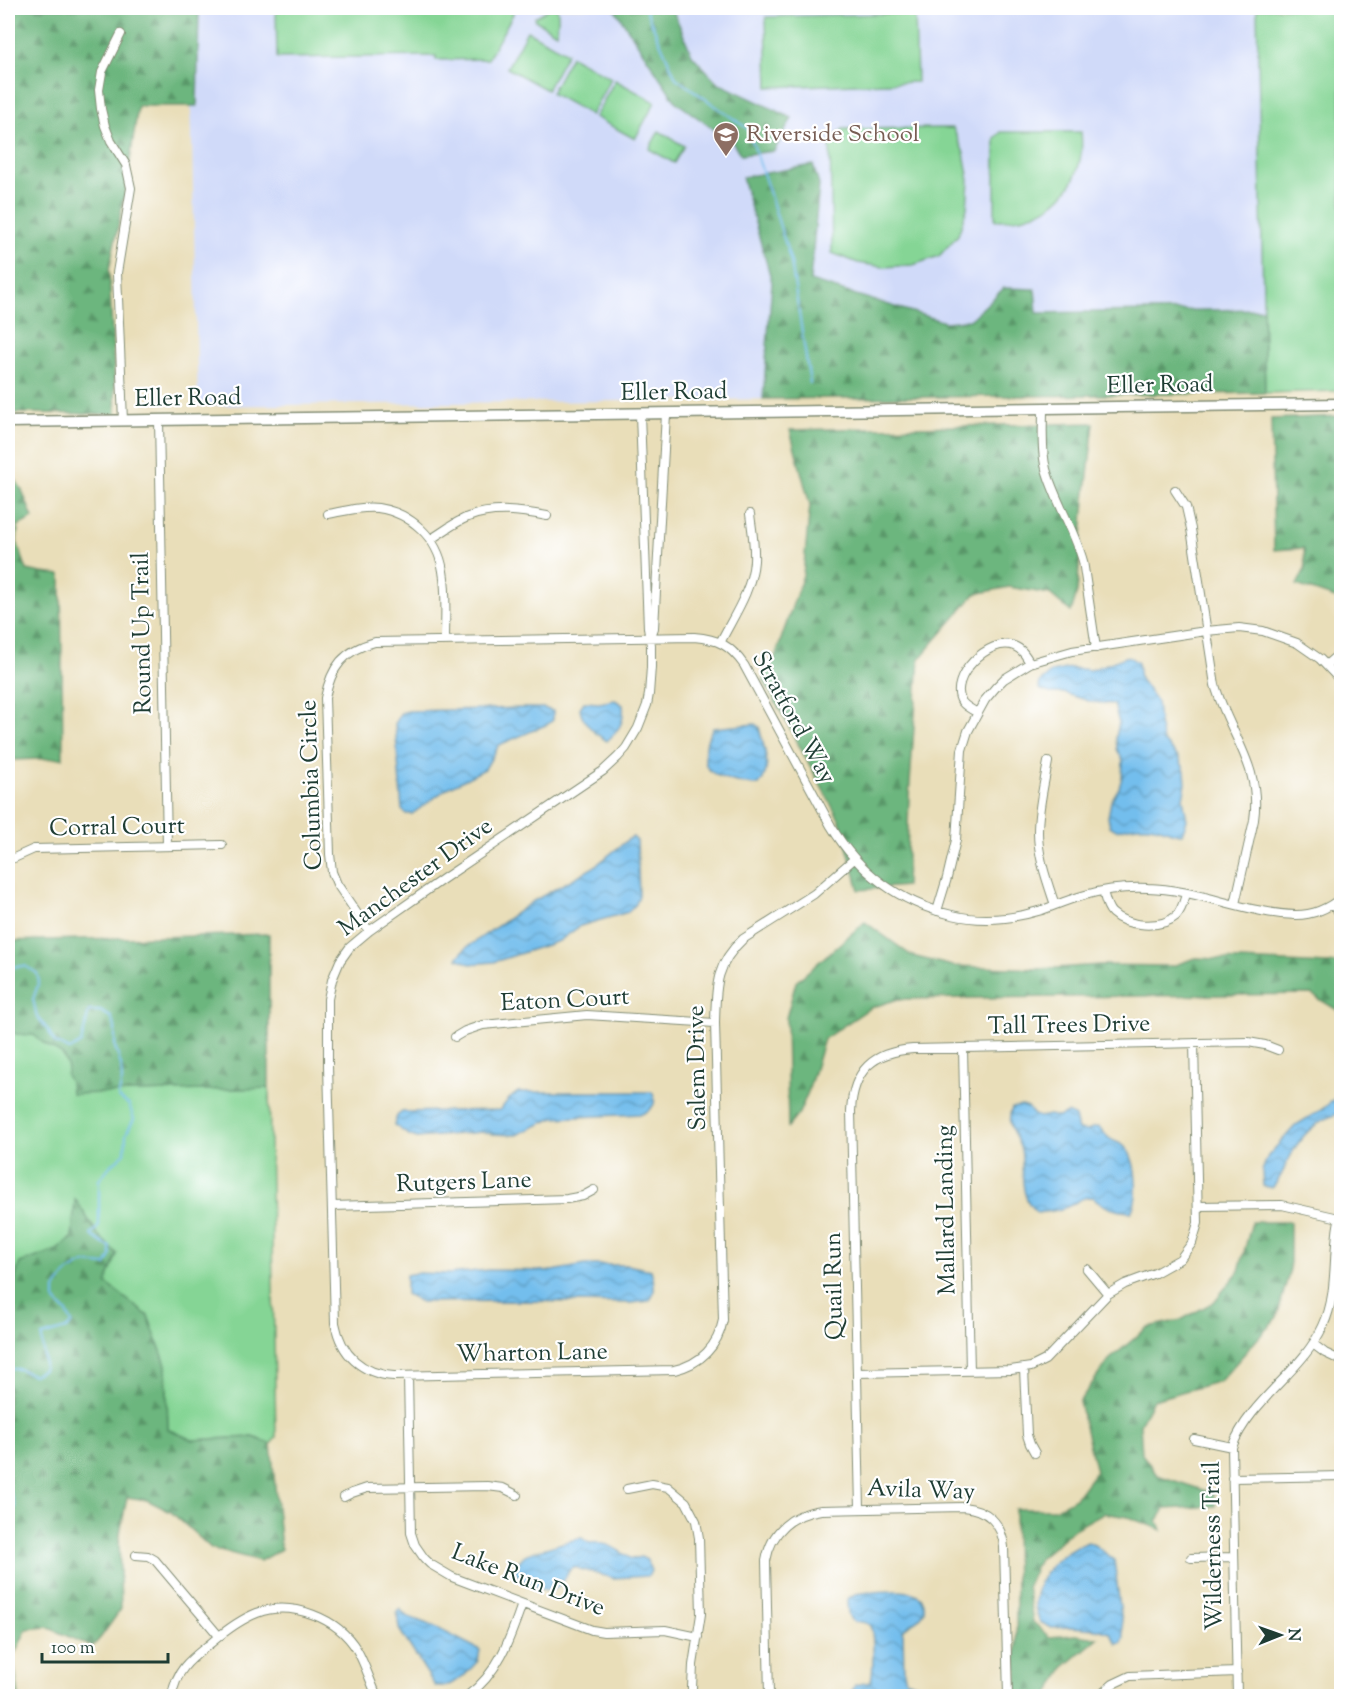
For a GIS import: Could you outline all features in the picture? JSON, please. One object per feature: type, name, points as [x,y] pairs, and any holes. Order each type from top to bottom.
[{"type":"street","points":[[121,34],[102,72],[99,90],[105,126],[111,141],[126,165],[131,188],[117,273],[123,421]]},
{"type":"street","name":"Eller Road","points":[[8,422],[1341,404]]},
{"type":"street","points":[[1043,409],[1045,467],[1083,561],[1096,648]]},
{"type":"street","name":"Manchester Drive","points":[[640,414],[648,628],[651,638]]},
{"type":"street","name":"Manchester Drive","points":[[347,1352],[335,1323],[328,1066],[328,999],[332,980],[340,961],[350,947],[369,931],[603,771],[626,748],[638,728],[647,705],[650,682],[666,414]]},
{"type":"street","name":"Round Up Trail","points":[[159,420],[167,846]]},
{"type":"street","points":[[1175,490],[1186,507],[1215,685],[1220,703],[1250,765],[1255,792],[1254,820],[1235,904]]},
{"type":"street","points":[[328,514],[378,508],[407,518],[431,539],[443,570],[445,640]]},
{"type":"street","points":[[431,539],[466,518],[482,513],[515,511],[547,516]]},
{"type":"street","points":[[720,643],[752,577],[754,546],[750,514]]},
{"type":"street","points":[[937,911],[956,840],[962,750],[968,731],[985,700],[996,687],[1004,679],[1030,663],[1062,653],[1239,628],[1263,631],[1297,644],[1326,665],[1341,682]]},
{"type":"street","name":"Stratford Way","points":[[401,641],[694,637],[711,639],[720,643],[737,655],[744,665],[844,848],[887,888],[920,906],[937,911],[961,917],[996,918],[1019,915],[1083,895],[1124,888],[1150,888],[1296,915],[1333,904]]},
{"type":"street","name":"Columbia Circle","points":[[369,931],[337,884],[332,872],[325,698],[329,681],[337,664],[347,654],[363,645],[375,642],[401,641]]},
{"type":"street","points":[[978,712],[963,702],[959,692],[963,676],[976,659],[992,648],[1007,644],[1020,649],[1030,663]]},
{"type":"street","points":[[1326,665],[1341,655]]},
{"type":"street","points":[[1048,762],[1038,832],[1043,867],[1055,905]]},
{"type":"street","name":"Corral Court","points":[[14,858],[34,849],[222,845]]},
{"type":"street","name":"Salem Drive","points":[[715,1341],[721,1327],[723,1305],[715,1023],[717,981],[734,947],[814,894],[854,859]]},
{"type":"street","points":[[1103,891],[1108,908],[1112,913],[1126,921],[1143,924],[1160,923],[1177,915],[1186,894]]},
{"type":"street","points":[[1341,897],[1333,904],[1341,917]]},
{"type":"street","name":"Eaton Court","points":[[455,1037],[483,1025],[587,1015],[715,1023]]},
{"type":"street","name":"Tall Trees Drive","points":[[866,1067],[876,1058],[900,1050],[1248,1042],[1278,1050]]},
{"type":"street","points":[[857,1373],[1024,1369],[1038,1365],[1053,1353],[1108,1294],[1125,1284],[1163,1269],[1184,1255],[1196,1235],[1198,1206],[1194,1043]]},
{"type":"street","name":"Mallard Landing","points":[[963,1048],[970,1371]]},
{"type":"street","name":"Quail Run","points":[[860,1508],[851,1098],[855,1085],[866,1067]]},
{"type":"street","name":"Rutgers Lane","points":[[333,1206],[567,1199],[583,1196],[594,1190]]},
{"type":"street","points":[[1198,1206],[1282,1205],[1340,1215]]},
{"type":"street","name":"Wilderness Trail","points":[[1237,1696],[1232,1447],[1242,1427],[1314,1344],[1324,1325],[1331,1300],[1340,1215]]},
{"type":"street","points":[[1087,1269],[1108,1294]]},
{"type":"street","name":"Wharton Lane","points":[[347,1352],[367,1370],[387,1376],[674,1370],[698,1361],[715,1341]]},
{"type":"street","points":[[1314,1344],[1341,1361]]},
{"type":"street","points":[[1024,1369],[1027,1435],[1035,1453]]},
{"type":"street","name":"Lake Run Drive","points":[[408,1376],[411,1533],[415,1545],[430,1564],[452,1577],[592,1630],[604,1632],[665,1630],[698,1637]]},
{"type":"street","points":[[1194,1439],[1232,1447]]},
{"type":"street","points":[[1232,1478],[1341,1476]]},
{"type":"street","points":[[627,1489],[652,1484],[661,1485],[673,1491],[688,1505],[694,1515],[698,1528],[701,1614],[693,1665],[693,1696]]},
{"type":"street","points":[[344,1497],[367,1488],[495,1486],[517,1495]]},
{"type":"street","name":"Avila Way","points":[[769,1696],[766,1561],[770,1546],[779,1530],[794,1518],[811,1511],[860,1508],[969,1508],[982,1511],[996,1522],[1003,1539],[1008,1696]]},
{"type":"street","points":[[136,1555],[148,1556],[155,1560],[219,1636]]},
{"type":"street","points":[[1191,1558],[1234,1557]]},
{"type":"street","points":[[467,1696],[489,1676],[502,1657],[522,1604]]},
{"type":"street","points":[[172,1696],[178,1674],[188,1662],[242,1619],[275,1609],[294,1610],[314,1615],[330,1623],[345,1635],[357,1650],[377,1696]]},
{"type":"street","points":[[1099,1696],[1113,1684],[1130,1676],[1237,1672]]},
{"type":"shaded area","name":"Riverside School","points":[[189,8],[1257,8],[1265,393],[198,406]]},
{"type":"green space","points":[[8,8],[199,8],[197,106],[138,106],[126,188],[109,270],[116,414],[8,413]]},
{"type":"green space","points":[[276,8],[513,8],[513,14],[488,59],[436,60],[436,56],[277,58]]},
{"type":"green space","points":[[550,8],[557,8],[556,33],[535,20],[535,17]]},
{"type":"green space","points":[[614,8],[672,8],[692,55],[718,83],[792,118],[774,151],[741,155],[733,143],[676,102]]},
{"type":"green space","points":[[1257,8],[1341,8],[1341,391],[1265,393]]},
{"type":"green space","points":[[915,13],[917,82],[768,87],[766,17]]},
{"type":"green space","points":[[527,31],[567,53],[547,90],[507,68]]},
{"type":"green space","points":[[571,56],[611,78],[591,115],[551,93]]},
{"type":"green space","points":[[615,80],[655,102],[635,139],[595,117]]},
{"type":"green space","points":[[953,128],[964,153],[969,180],[967,208],[958,235],[939,256],[913,265],[884,267],[858,263],[832,253],[830,142],[843,129]]},
{"type":"green space","points":[[659,131],[684,146],[674,163],[649,149]]},
{"type":"green space","points":[[1001,132],[1081,132],[1081,153],[1076,175],[1060,198],[1050,206],[1024,217],[995,220],[995,138]]},
{"type":"green space","points":[[813,165],[819,185],[810,281],[945,322],[970,320],[1004,288],[1035,289],[1037,313],[1263,309],[1265,393],[763,399],[772,282],[742,177]]},
{"type":"green space","points":[[1342,416],[1341,600],[1297,585],[1305,569],[1304,548],[1274,550],[1271,419]]},
{"type":"green space","points":[[1094,423],[1077,592],[1071,612],[1050,594],[1009,587],[975,594],[919,659],[909,796],[906,886],[859,890],[840,821],[763,679],[775,657],[803,575],[810,505],[790,430]]},
{"type":"green space","points":[[8,469],[21,488],[33,518],[18,526],[17,542],[27,570],[61,575],[63,758],[8,761]]},
{"type":"green space","points":[[865,922],[912,956],[953,966],[1041,969],[1100,965],[1172,966],[1196,958],[1328,964],[1341,962],[1341,1018],[1339,1011],[1311,994],[898,999],[870,1008],[824,1039],[808,1092],[799,1113],[788,1127],[786,1018],[796,982]]},
{"type":"green space","points":[[269,934],[269,1088],[71,1094],[70,1082],[66,1075],[68,1068],[63,1055],[34,1035],[16,1034],[8,1028],[8,941]]},
{"type":"green space","points":[[8,1028],[16,1034],[34,1035],[63,1055],[68,1068],[72,1094],[269,1088],[276,1437],[271,1444],[253,1437],[192,1440],[168,1429],[166,1365],[148,1316],[106,1283],[117,1254],[98,1235],[76,1200],[72,1238],[57,1250],[20,1263],[8,1300]]},
{"type":"green space","points":[[75,1199],[98,1235],[117,1254],[106,1283],[148,1316],[166,1365],[168,1429],[192,1440],[253,1437],[271,1444],[281,1549],[260,1561],[211,1548],[171,1512],[147,1500],[127,1497],[119,1539],[121,1609],[92,1647],[47,1627],[27,1629],[13,1657],[19,1696],[8,1696],[8,1300],[20,1263],[57,1250],[72,1238]]},
{"type":"green space","points":[[1252,1222],[1290,1222],[1290,1269],[1277,1317],[1220,1381],[1153,1400],[1140,1424],[1142,1454],[1157,1475],[1213,1494],[1216,1506],[1165,1509],[1157,1521],[1162,1530],[1128,1517],[1103,1513],[1074,1529],[1039,1559],[1027,1586],[1033,1622],[1049,1637],[1076,1635],[1098,1638],[1065,1666],[1048,1696],[1017,1696],[1015,1509],[1055,1509],[1076,1498],[1096,1471],[1079,1402],[1109,1360],[1148,1327],[1181,1320],[1214,1302],[1239,1271]]},
{"type":"water","points":[[1128,656],[1138,663],[1140,679],[1157,702],[1163,741],[1179,758],[1185,771],[1186,784],[1183,798],[1187,820],[1182,834],[1150,826],[1116,830],[1110,826],[1108,817],[1111,801],[1119,788],[1123,761],[1117,749],[1116,737],[1119,723],[1114,704],[1092,702],[1064,693],[1050,693],[1039,689],[1040,682],[1052,672],[1070,668],[1091,670]]},
{"type":"water","points":[[615,700],[623,705],[623,716],[618,729],[607,741],[589,727],[580,708],[584,702],[599,703]]},
{"type":"water","points":[[543,708],[553,711],[553,720],[548,724],[499,745],[485,769],[448,788],[412,814],[406,814],[402,810],[395,724],[401,713]]},
{"type":"water","points":[[755,724],[759,727],[767,764],[759,785],[730,780],[709,770],[705,763],[705,753],[713,728]]},
{"type":"water","points":[[633,837],[637,841],[639,895],[636,904],[628,912],[580,926],[559,941],[494,962],[470,964],[457,958],[466,948],[532,902],[594,867]]},
{"type":"water","points":[[518,1092],[652,1092],[654,1102],[652,1108],[642,1114],[554,1118],[516,1135],[481,1132],[417,1138],[394,1125],[397,1116],[402,1112],[500,1110]]},
{"type":"water","points":[[1341,1093],[1341,1113],[1316,1124],[1293,1151],[1275,1185],[1272,1188],[1263,1186],[1262,1171],[1268,1156],[1296,1125],[1324,1108]]},
{"type":"water","points":[[1022,1106],[1040,1117],[1049,1115],[1059,1117],[1068,1113],[1075,1117],[1078,1130],[1088,1131],[1099,1127],[1109,1138],[1122,1144],[1129,1153],[1135,1169],[1136,1198],[1131,1212],[1110,1208],[1093,1197],[1084,1198],[1067,1207],[1037,1213],[1025,1196],[1021,1150],[1010,1124],[1012,1108]]},
{"type":"water","points":[[585,1265],[627,1265],[651,1270],[654,1286],[652,1298],[649,1301],[631,1303],[421,1302],[406,1294],[406,1275],[417,1273],[449,1274],[488,1270],[553,1271]]},
{"type":"water","points":[[582,1538],[589,1543],[611,1546],[631,1559],[641,1557],[647,1560],[651,1571],[648,1576],[613,1578],[573,1567],[558,1587],[547,1590],[528,1583],[514,1571],[525,1555]]},
{"type":"water","points":[[1088,1542],[1114,1560],[1124,1638],[1122,1643],[1117,1644],[1110,1633],[1097,1629],[1052,1628],[1040,1622],[1035,1604],[1036,1593],[1045,1573],[1068,1552]]},
{"type":"water","points":[[909,1592],[916,1594],[924,1603],[922,1615],[903,1631],[906,1680],[924,1687],[926,1696],[849,1696],[855,1685],[871,1682],[873,1645],[870,1626],[863,1622],[855,1622],[849,1617],[847,1599],[855,1594]]},
{"type":"water","points":[[400,1609],[406,1616],[433,1626],[480,1650],[478,1661],[465,1675],[451,1684],[435,1686],[399,1629],[397,1612]]},
{"type":"waterway","points":[[645,8],[676,78],[748,129],[791,262],[810,383]]},
{"type":"waterway","points":[[8,969],[25,966],[37,973],[39,982],[33,999],[37,1017],[55,1043],[70,1050],[81,1043],[89,1011],[100,1011],[111,1017],[115,1027],[115,1047],[121,1065],[122,1081],[118,1097],[129,1105],[134,1119],[126,1134],[125,1153],[99,1180],[99,1226],[91,1235],[110,1247],[111,1256],[106,1265],[84,1263],[68,1272],[55,1289],[55,1300],[67,1313],[72,1323],[66,1329],[42,1336],[43,1370],[33,1375],[19,1369],[8,1369]]},
{"type":"waterway","points":[[8,1487],[15,1507],[8,1517]]},
{"type":"place","name":"Riverside School","points":[[726,158]]}]
